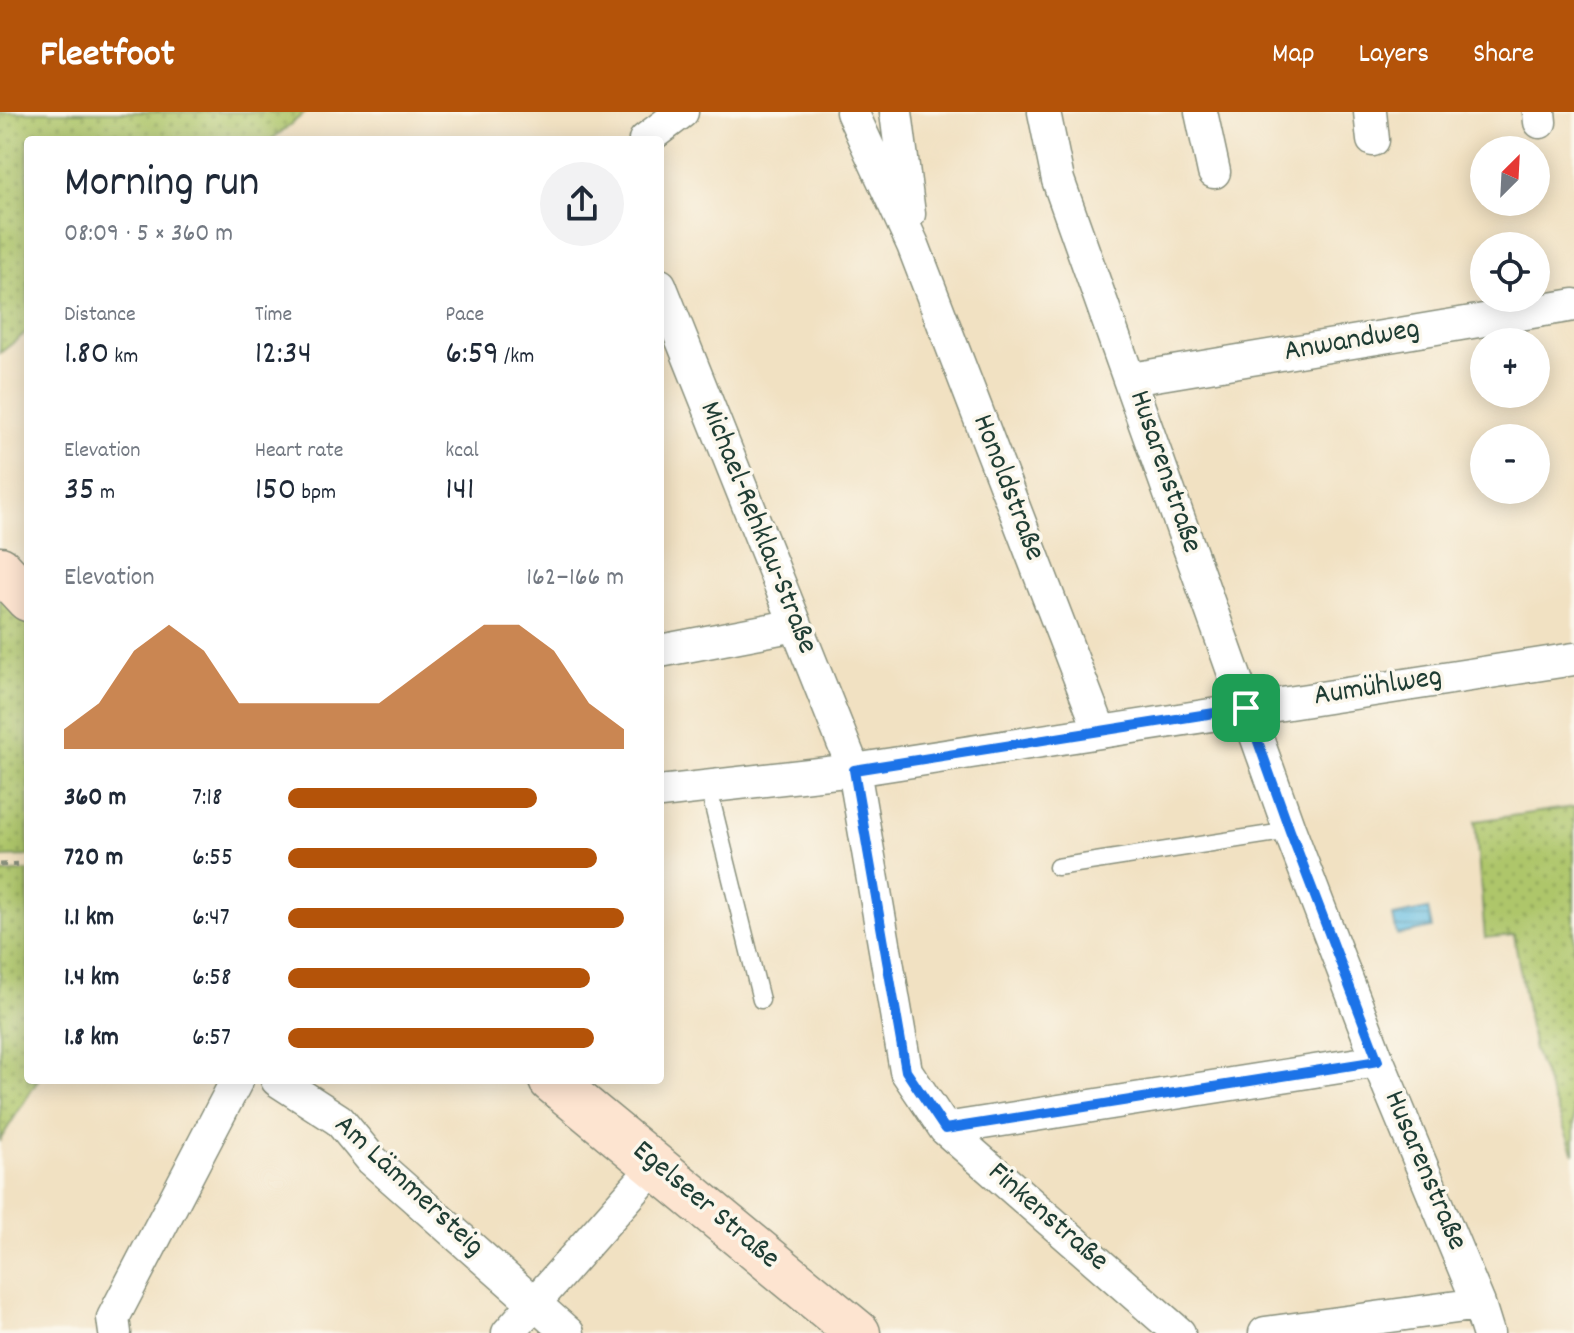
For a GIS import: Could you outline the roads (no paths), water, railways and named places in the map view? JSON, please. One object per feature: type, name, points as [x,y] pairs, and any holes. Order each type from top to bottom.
[{"type":"street","points":[[650,136],[682,112]]},
{"type":"street","name":"Honoldstraße","points":[[852,112],[913,245],[1100,731]]},
{"type":"street","name":"Honoldstraße","points":[[896,112],[913,245]]},
{"type":"street","name":"Husarenstraße","points":[[1044,112],[1058,180],[1290,831],[1378,1061],[1484,1319]]},
{"type":"street","points":[[1201,112],[1214,172]]},
{"type":"street","name":"Michael-Rehklau-Straße","points":[[664,295],[854,770]]},
{"type":"street","name":"Anwandweg","points":[[1131,379],[1574,305]]},
{"type":"street","points":[[0,569],[24,595]]},
{"type":"street","points":[[664,650],[796,625]]},
{"type":"street","name":"Aumühlweg","points":[[664,792],[854,770],[1574,659]]},
{"type":"street","name":"Finkenstraße","points":[[854,770],[906,1071],[945,1129],[1179,1333]]},
{"type":"street","points":[[945,1129],[1378,1061]]},
{"type":"street","points":[[115,1333],[113,1318],[235,1084]]},
{"type":"street","name":"Am Lämmersteig","points":[[283,1084],[339,1120],[372,1160],[568,1333]]},
{"type":"street","name":"Egelseer Straße","points":[[556,1084],[858,1333]]},
{"type":"street","points":[[508,1333],[656,1165]]},
{"type":"street","points":[[1265,1333],[1484,1319]]},
{"type":"lane","points":[[708,786],[761,1000]]},
{"type":"lane","points":[[1057,867],[1290,831]]},
{"type":"water","points":[[1428,909],[1432,928],[1397,935],[1393,916]]}]
